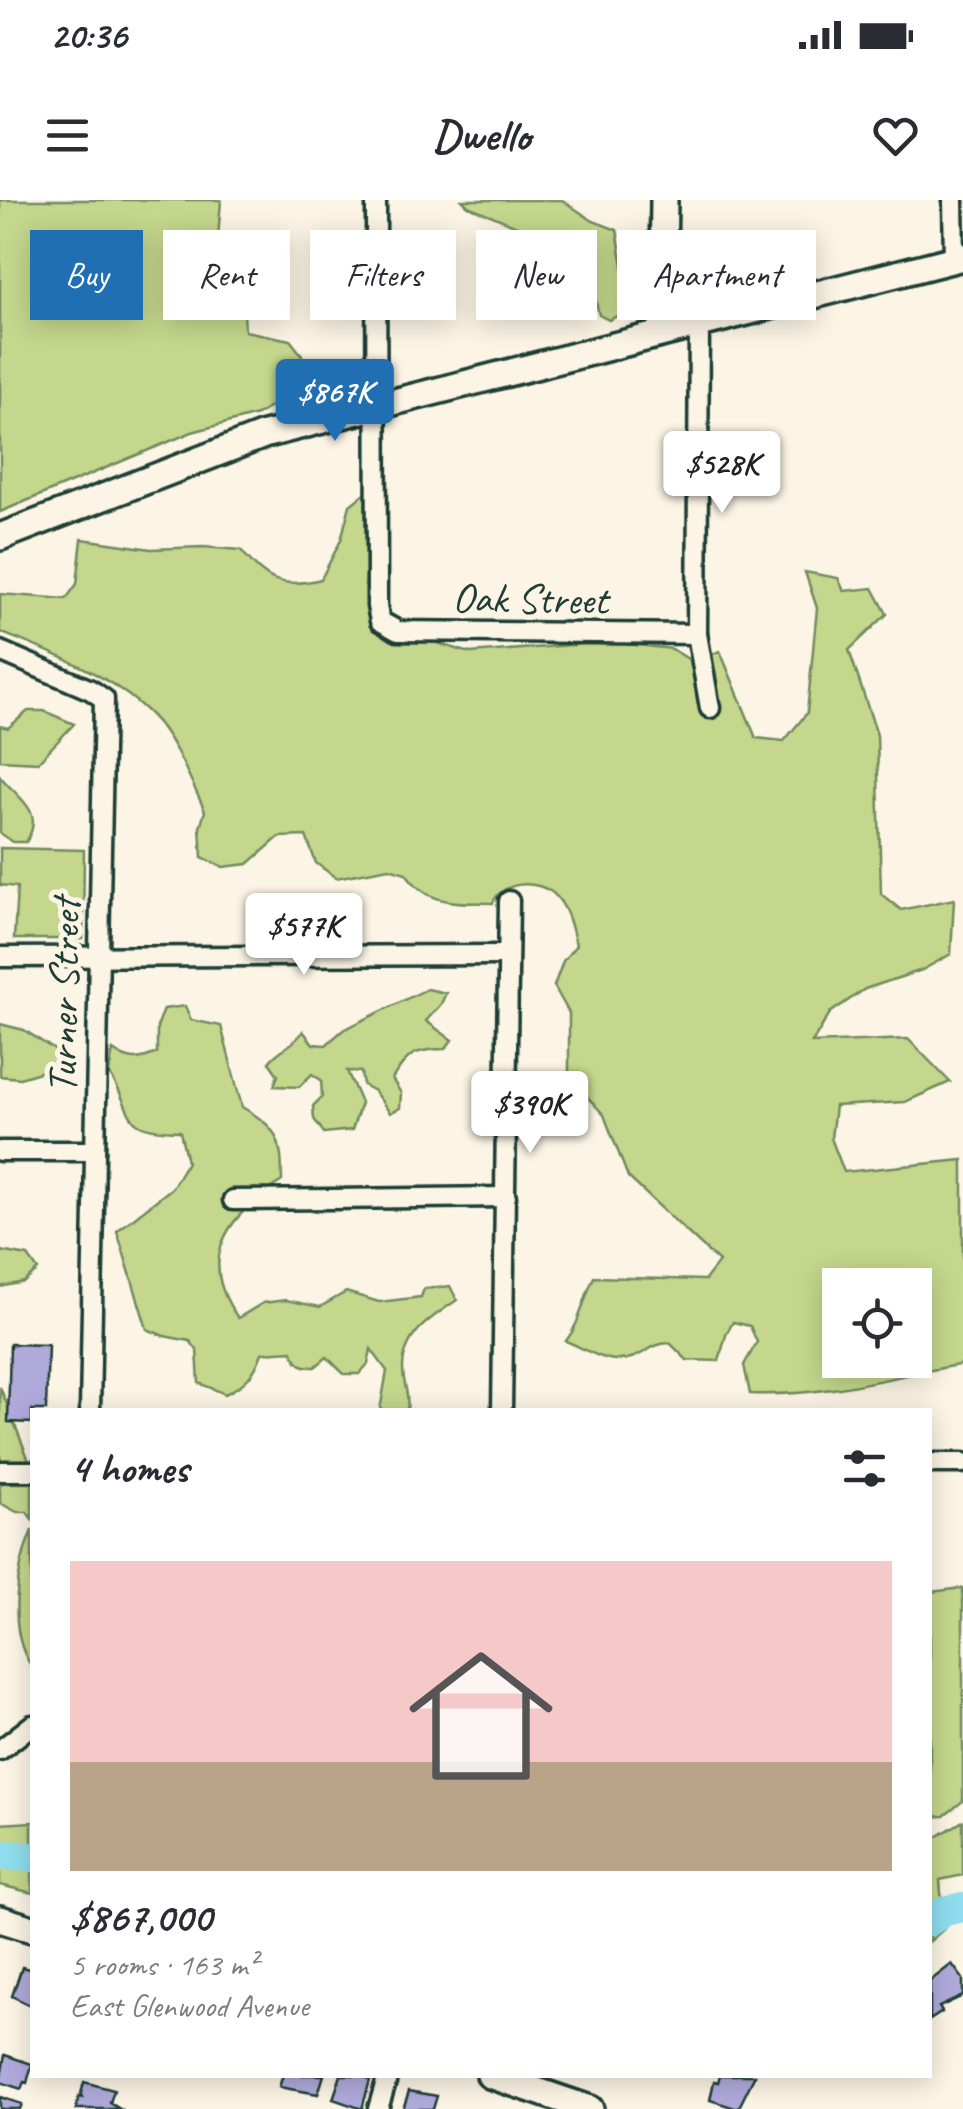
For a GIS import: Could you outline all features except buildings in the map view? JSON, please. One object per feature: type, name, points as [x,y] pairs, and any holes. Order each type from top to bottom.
[{"type":"street","points":[[376,200],[378,404]]},
{"type":"street","points":[[662,334],[664,200]]},
{"type":"street","points":[[0,537],[222,450],[378,404],[958,259],[953,200]]},
{"type":"street","points":[[699,326],[698,634],[710,708]]},
{"type":"street","name":"Oak Street","points":[[378,404],[380,621],[398,631],[698,634]]},
{"type":"street","name":"Turner Street","points":[[0,652],[92,690],[104,699],[90,1408]]},
{"type":"street","points":[[502,1408],[510,901]]},
{"type":"street","points":[[0,956],[508,955]]},
{"type":"street","points":[[0,1151],[94,1152]]},
{"type":"street","points":[[232,1200],[506,1196]]},
{"type":"street","points":[[932,1463],[963,1463]]},
{"type":"street","points":[[0,1471],[30,1471]]},
{"type":"street","points":[[0,1750],[30,1727]]},
{"type":"street","points":[[0,1919],[30,1928]]},
{"type":"street","points":[[378,2109],[387,2078]]},
{"type":"street","points":[[498,2078],[573,2106]]},
{"type":"green space","points":[[0,200],[221,200],[219,230],[163,230],[163,320],[244,320],[245,331],[290,340],[302,355],[305,386],[257,415],[192,432],[0,512]]},
{"type":"green space","points":[[462,200],[562,200],[593,221],[617,230],[617,316],[609,320],[599,315],[597,230],[526,230]]},
{"type":"green space","points":[[373,487],[373,556],[365,585],[378,616],[398,631],[470,653],[610,642],[672,649],[693,662],[720,651],[756,738],[784,741],[807,713],[817,608],[805,572],[838,578],[844,591],[873,588],[887,614],[849,650],[877,735],[881,894],[901,910],[954,899],[951,954],[922,970],[865,989],[830,1013],[812,1043],[908,1039],[950,1082],[905,1102],[835,1106],[831,1138],[844,1172],[963,1160],[963,1364],[932,1370],[932,1268],[822,1268],[822,1378],[889,1378],[831,1389],[750,1394],[744,1365],[757,1342],[750,1326],[733,1322],[719,1361],[687,1360],[670,1343],[616,1360],[566,1341],[594,1277],[705,1280],[719,1262],[628,1177],[604,1115],[569,1077],[569,1013],[554,986],[563,961],[576,945],[559,899],[547,889],[529,884],[504,890],[493,903],[445,900],[424,892],[406,873],[389,868],[336,878],[316,863],[306,836],[279,837],[248,864],[223,867],[202,857],[200,827],[205,811],[167,735],[151,715],[99,676],[0,632],[0,594],[66,599],[77,584],[82,539],[151,549],[241,550],[275,580],[295,583],[321,579],[341,540],[350,505]]},
{"type":"green space","points":[[28,711],[44,711],[74,724],[38,762],[0,760],[0,726],[8,728]]},
{"type":"green space","points":[[0,776],[31,813],[33,821],[26,842],[13,842],[0,833]]},
{"type":"green space","points":[[0,848],[84,850],[83,939],[14,939],[17,887],[0,885]]},
{"type":"green space","points":[[427,989],[446,993],[426,1021],[452,1040],[445,1049],[419,1052],[403,1063],[392,1079],[401,1093],[400,1108],[390,1113],[374,1091],[363,1085],[361,1072],[347,1071],[361,1103],[352,1130],[324,1133],[314,1119],[313,1106],[322,1097],[321,1080],[312,1074],[299,1087],[274,1086],[278,1075],[269,1062],[303,1031],[313,1044],[326,1045],[343,1030]]},
{"type":"green space","points":[[185,1006],[191,1020],[221,1026],[242,1107],[270,1129],[279,1145],[282,1181],[233,1223],[219,1257],[225,1296],[238,1318],[263,1303],[286,1300],[320,1307],[346,1292],[379,1302],[421,1297],[424,1289],[450,1286],[457,1300],[413,1336],[404,1357],[407,1408],[380,1408],[387,1371],[371,1349],[368,1364],[359,1374],[344,1374],[327,1357],[310,1367],[300,1364],[292,1351],[262,1353],[248,1378],[225,1394],[199,1383],[197,1350],[190,1341],[147,1329],[117,1231],[172,1188],[187,1162],[180,1131],[138,1124],[109,1073],[113,1050],[134,1059],[157,1053],[157,1027],[164,1009]]},
{"type":"green space","points":[[0,1024],[24,1030],[73,1062],[20,1078],[0,1076]]},
{"type":"green space","points":[[0,1251],[28,1256],[38,1270],[24,1282],[0,1287]]},
{"type":"green space","points":[[0,1387],[30,1468],[0,1471]]},
{"type":"green space","points":[[0,1483],[30,1483],[30,1516],[0,1503]]},
{"type":"green space","points":[[30,1537],[30,1664],[19,1636],[17,1618],[22,1563]]},
{"type":"green space","points":[[963,1588],[963,1801],[944,1816],[932,1817],[932,1592]]},
{"type":"green space","points":[[963,1821],[963,1875],[940,1880],[944,1929],[932,1939],[932,1840]]},
{"type":"green space","points":[[30,1822],[30,1846],[0,1841],[0,1824]]},
{"type":"green space","points":[[0,1864],[30,1865],[30,1892],[0,1885]]},
{"type":"waterway","points":[[0,1855],[30,1857]]},
{"type":"waterway","points":[[932,1920],[945,1911],[963,1907]]}]
